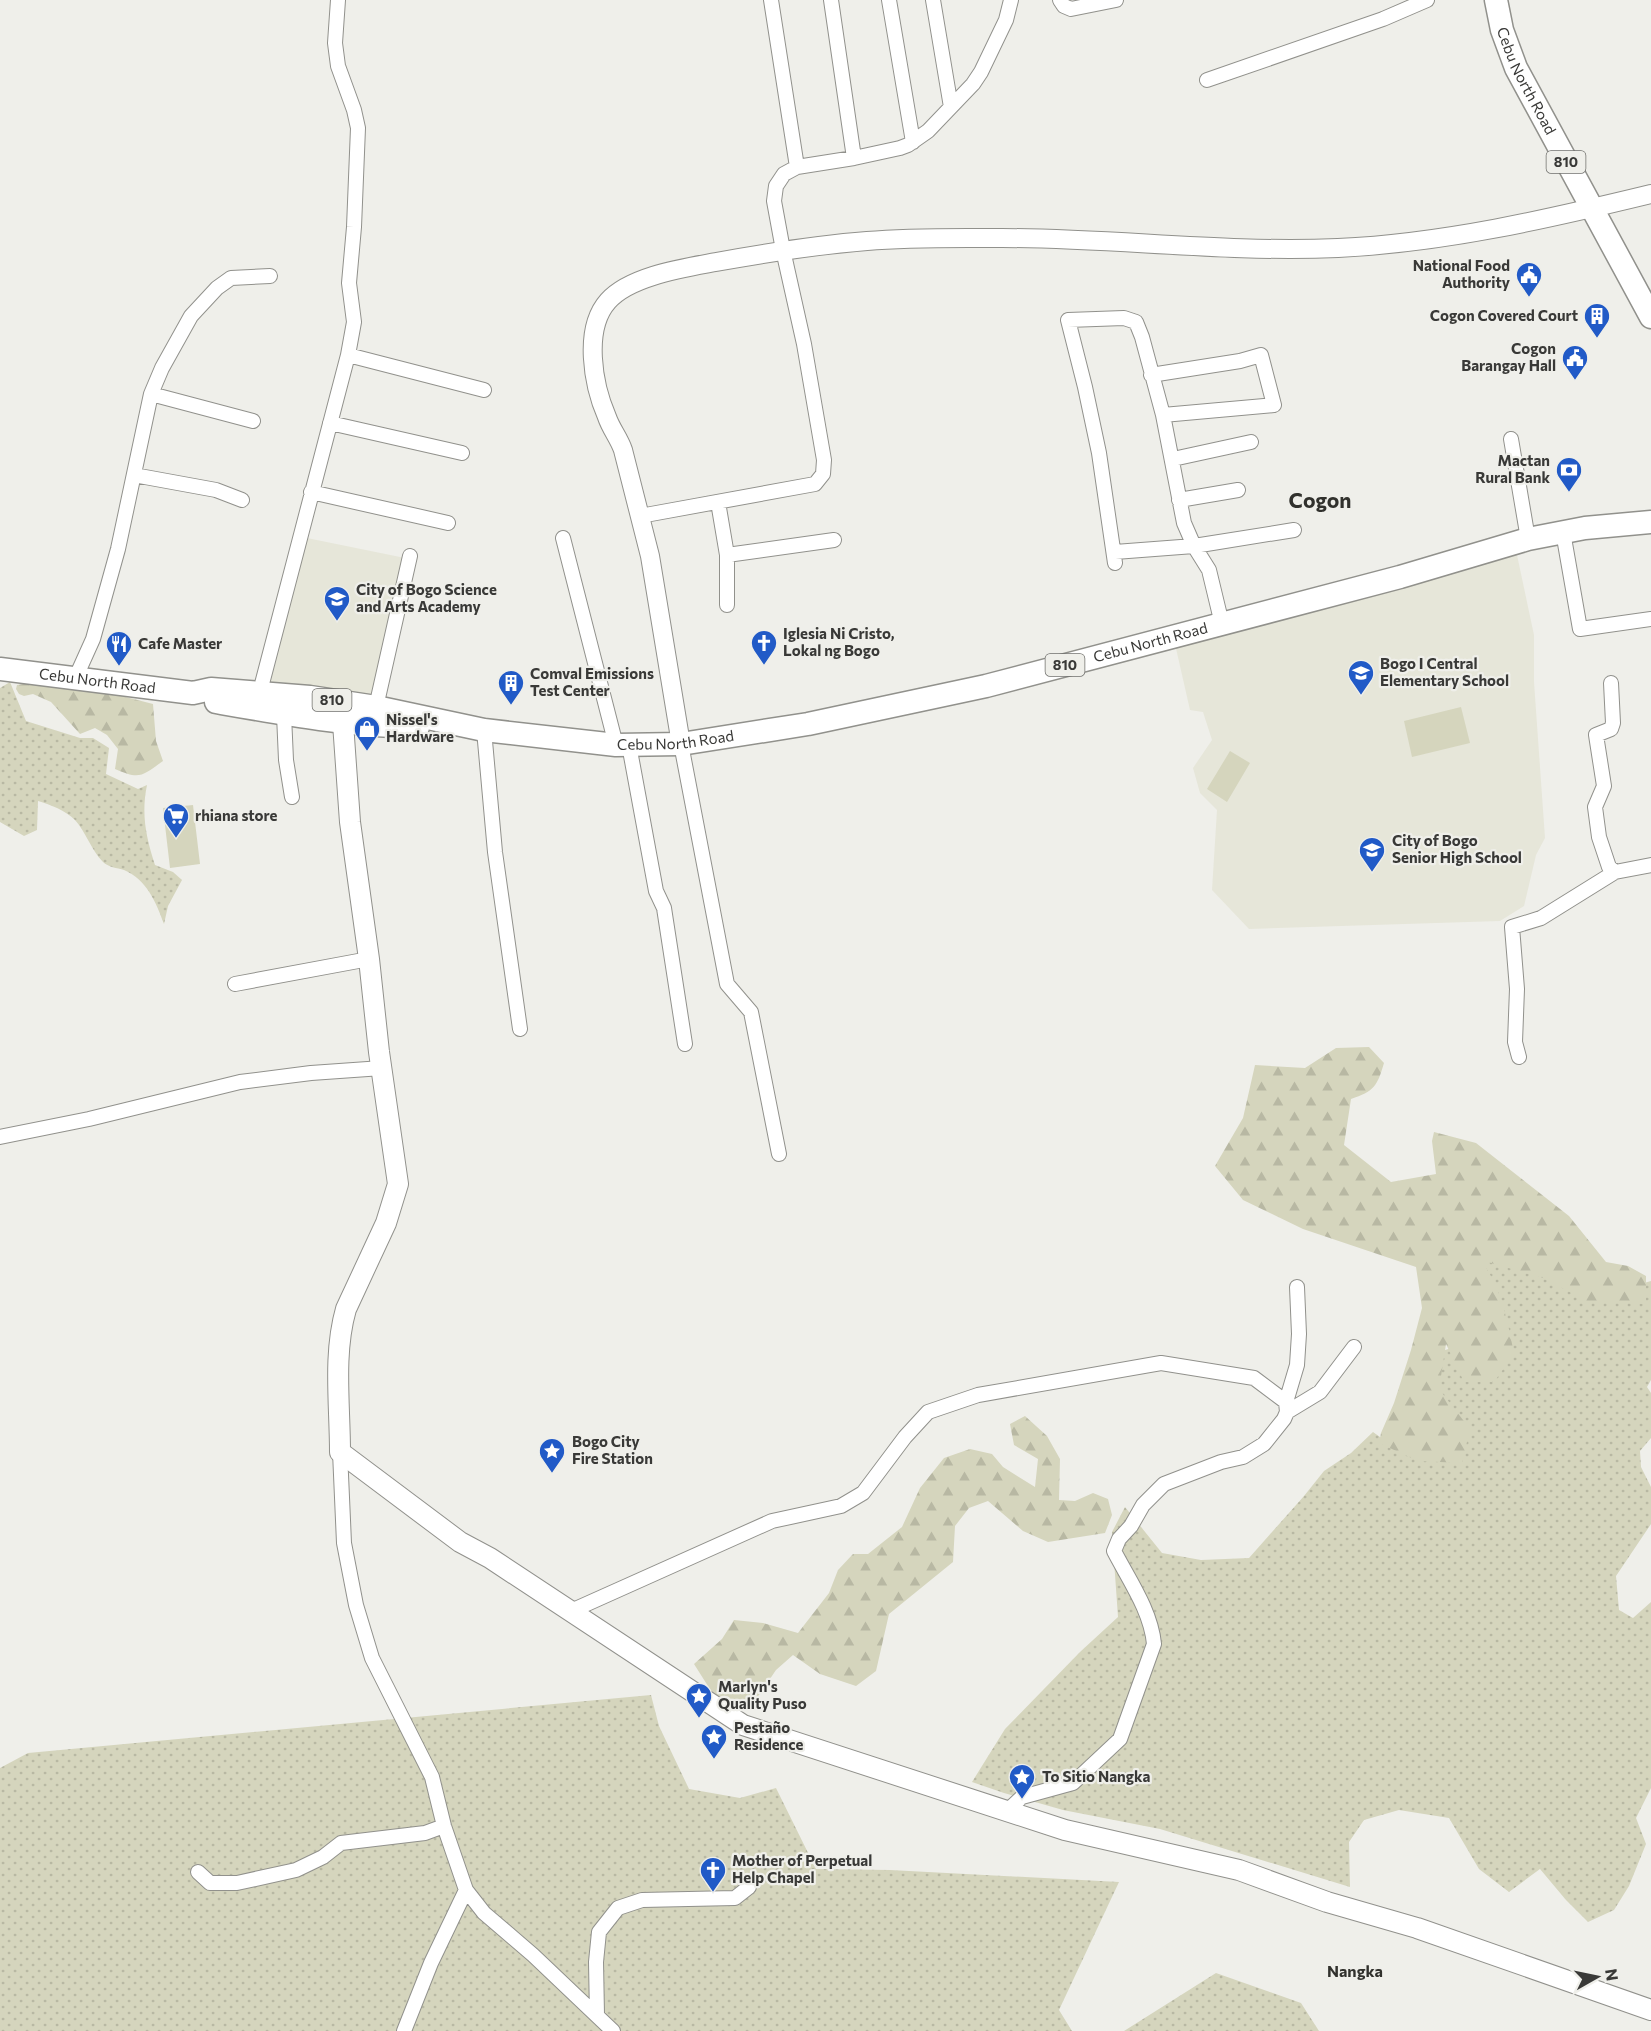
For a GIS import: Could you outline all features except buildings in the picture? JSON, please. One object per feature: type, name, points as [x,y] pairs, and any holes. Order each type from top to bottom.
[{"type":"highway","name":"Cebu North Road","points":[[1496,0],[1502,30],[1516,68],[1651,317]]},
{"type":"highway","name":"Cebu North Road","points":[[0,669],[193,693],[209,701],[258,701],[622,745],[681,744],[808,724],[986,686],[1400,577],[1528,539],[1585,528],[1651,522]]},
{"type":"highway","name":"Cebu North Road","points":[[258,701],[284,715],[319,709]]},
{"type":"highway","name":"Cebu North Road","points":[[345,712],[376,707],[477,729]]},
{"type":"main road","points":[[345,712],[350,822],[398,1184],[386,1223],[341,1324],[340,1452],[460,1542],[490,1558],[743,1725],[1065,1830],[1239,1870],[1327,1902],[1417,1928],[1651,2010]]},
{"type":"street","points":[[258,701],[348,355],[354,322],[349,283],[358,128],[338,66],[335,43],[338,0]]},
{"type":"street","points":[[771,0],[798,166]]},
{"type":"street","points":[[831,0],[854,158]]},
{"type":"street","points":[[889,0],[912,142]]},
{"type":"street","points":[[933,0],[951,107]]},
{"type":"street","points":[[640,516],[815,484],[822,474],[824,460],[804,345],[774,201],[777,186],[784,174],[798,166],[854,158],[900,148],[928,131],[981,72],[1006,20],[1011,0]]},
{"type":"street","points":[[1060,0],[1064,6],[1071,9],[1116,0]]},
{"type":"street","points":[[1208,80],[1383,19],[1427,0]]},
{"type":"street","points":[[779,1154],[751,1012],[727,984],[681,744],[652,568],[640,516],[624,450],[608,420],[600,397],[594,365],[593,339],[596,318],[607,302],[619,291],[639,281],[704,264],[783,250],[868,240],[1004,238],[1252,249],[1340,248],[1508,227],[1651,194]]},
{"type":"street","points":[[75,678],[93,639],[118,549],[152,394],[162,368],[191,316],[217,288],[231,278],[270,276]]},
{"type":"street","points":[[1222,624],[1209,570],[1194,546],[1184,523],[1163,415],[1136,322],[1124,318],[1068,320],[1094,431],[1115,558],[1194,546],[1294,530]]},
{"type":"street","points":[[348,355],[484,390]]},
{"type":"street","points":[[1152,375],[1240,361],[1261,355],[1274,405],[1163,415]]},
{"type":"street","points":[[152,394],[253,421]]},
{"type":"street","points":[[330,423],[462,453]]},
{"type":"street","points":[[1511,439],[1528,539]]},
{"type":"street","points":[[1173,459],[1251,442]]},
{"type":"street","points":[[134,475],[216,490],[242,500]]},
{"type":"street","points":[[1179,500],[1238,490]]},
{"type":"street","points":[[311,492],[448,523]]},
{"type":"street","points":[[718,502],[727,555],[727,605]]},
{"type":"street","points":[[1563,532],[1580,629],[1651,619]]},
{"type":"street","points":[[563,538],[622,745],[656,891],[664,908],[685,1044]]},
{"type":"street","points":[[727,555],[834,540]]},
{"type":"street","points":[[376,707],[410,556]]},
{"type":"street","points":[[1611,683],[1613,723],[1611,729],[1596,735],[1604,786],[1595,807],[1599,837],[1609,867],[1615,872]]},
{"type":"street","points":[[284,715],[286,760],[292,797]]},
{"type":"street","points":[[477,729],[520,1029]]},
{"type":"street","points":[[1519,1057],[1515,1042],[1517,989],[1512,927],[1541,918],[1615,872],[1651,865]]},
{"type":"street","points":[[235,984],[369,959]]},
{"type":"street","points":[[0,1137],[89,1119],[240,1083],[311,1073],[382,1068]]},
{"type":"street","points":[[1005,1811],[1036,1787],[1070,1778],[1073,1783],[1120,1739],[1154,1644],[1153,1629],[1144,1608],[1114,1551],[1119,1539],[1131,1526],[1143,1505],[1164,1484],[1221,1462],[1243,1457],[1264,1444],[1284,1419],[1297,1365],[1299,1334],[1297,1287]]},
{"type":"street","points":[[1286,1407],[1320,1392],[1354,1347]]},
{"type":"street","points":[[571,1611],[772,1521],[841,1506],[863,1493],[905,1437],[928,1412],[978,1395],[1161,1363],[1254,1378],[1286,1407]]},
{"type":"street","points":[[340,1452],[344,1543],[356,1605],[372,1658],[432,1777],[444,1826],[466,1890],[484,1913],[533,1954],[613,2031]]},
{"type":"street","points":[[198,1872],[210,1883],[237,1883],[297,1870],[322,1857],[341,1843],[425,1833],[444,1826]]},
{"type":"street","points":[[597,2015],[596,1962],[599,1932],[618,1908],[642,1900],[735,1898],[749,1887]]},
{"type":"street","points":[[404,2031],[431,1963],[466,1890]]},
{"type":"shaded area","name":"City of Bogo Science and Arts Academy","points":[[302,537],[405,558],[373,702],[268,687]]},
{"type":"shaded area","name":"Bogo I Central Elementary School","points":[[1517,555],[1534,635],[1534,682],[1545,838],[1536,855],[1524,906],[1500,921],[1249,929],[1212,890],[1217,810],[1200,793],[1193,768],[1212,740],[1203,712],[1190,710],[1175,644]]},
{"type":"green space","points":[[10,682],[26,721],[80,738],[93,738],[109,748],[106,774],[138,789],[147,785],[144,806],[145,825],[155,865],[173,872],[182,880],[168,906],[164,924],[145,886],[132,874],[103,862],[79,825],[67,813],[38,801],[37,830],[24,836],[0,822],[0,688]]},
{"type":"green space","points":[[29,683],[118,695],[153,704],[156,741],[163,761],[140,775],[115,769],[118,749],[107,735],[95,728],[80,734],[51,702],[33,694],[24,696],[19,694],[16,689],[17,685]]},
{"type":"green space","points":[[1461,707],[1470,743],[1412,757],[1404,721]]},
{"type":"green space","points":[[1230,751],[1250,763],[1227,802],[1207,789]]},
{"type":"green space","points":[[193,805],[200,864],[170,868],[163,808]]},
{"type":"green space","points":[[1369,1047],[1384,1063],[1374,1087],[1351,1099],[1344,1145],[1391,1182],[1436,1174],[1432,1141],[1434,1132],[1476,1143],[1569,1216],[1606,1262],[1628,1266],[1646,1276],[1646,1304],[1587,1301],[1543,1278],[1481,1260],[1499,1293],[1514,1354],[1494,1382],[1464,1382],[1446,1344],[1439,1389],[1470,1429],[1462,1463],[1418,1461],[1379,1443],[1411,1350],[1422,1308],[1416,1267],[1303,1229],[1243,1200],[1215,1166],[1243,1118],[1255,1065],[1305,1068],[1336,1048]]},
{"type":"green space","points":[[1478,1241],[1616,1291],[1651,1281],[1651,1380],[1647,1387],[1651,1393],[1651,1438],[1640,1451],[1641,1467],[1651,1487],[1651,1524],[1616,1576],[1619,1610],[1633,1618],[1651,1602],[1651,1788],[1636,1818],[1646,1844],[1629,1886],[1614,1910],[1588,1922],[1540,1869],[1509,1892],[1479,1869],[1449,1818],[1399,1810],[1364,1820],[1349,1842],[1350,1887],[1160,1829],[1063,1810],[972,1782],[1005,1729],[1080,1652],[1118,1617],[1112,1532],[1125,1507],[1162,1553],[1201,1560],[1249,1558],[1324,1471],[1351,1453],[1373,1432],[1387,1442],[1431,1399],[1431,1354],[1452,1348]]},
{"type":"green space","points":[[1025,1416],[1047,1436],[1060,1459],[1059,1500],[1075,1501],[1093,1493],[1108,1499],[1112,1515],[1105,1533],[1048,1542],[1023,1531],[988,1501],[969,1508],[955,1526],[953,1562],[889,1614],[876,1671],[856,1686],[820,1674],[793,1655],[776,1670],[757,1698],[733,1706],[713,1694],[694,1664],[722,1639],[734,1620],[763,1623],[798,1633],[829,1593],[838,1570],[853,1554],[868,1554],[902,1527],[920,1488],[944,1458],[970,1449],[992,1454],[1003,1467],[1035,1487],[1038,1459],[1014,1445],[1010,1424]]},
{"type":"green space","points":[[651,1695],[659,1726],[689,1789],[740,1798],[776,1788],[816,1869],[890,1870],[1119,1882],[1059,2010],[1072,2031],[0,2031],[0,1768],[28,1753]]},
{"type":"green space","points":[[1216,1973],[1301,2003],[1319,2031],[1124,2031]]},
{"type":"place","name":"National Food Authority","points":[[1529,298]]},
{"type":"place","name":"Cogon Covered Court","points":[[1597,339]]},
{"type":"place","name":"Cogon Barangay Hall","points":[[1575,381]]},
{"type":"place","name":"Mactan Rural Bank","points":[[1569,493]]},
{"type":"place","name":"City of Bogo Science and Arts Academy","points":[[337,622]]},
{"type":"place","name":"Iglesia Ni Cristo, Lokal ng Bogo","points":[[764,666]]},
{"type":"place","name":"Cafe Master","points":[[119,667]]},
{"type":"place","name":"Bogo I Central Elementary School","points":[[1361,696]]},
{"type":"place","name":"Comval Emissions Test Center","points":[[511,706]]},
{"type":"place","name":"Nissel's Hardware","points":[[367,752]]},
{"type":"place","name":"rhiana store","points":[[176,839]]},
{"type":"place","name":"City of Bogo Senior High School","points":[[1372,873]]},
{"type":"place","name":"Bogo City Fire Station","points":[[552,1474]]},
{"type":"place","name":"Marlyn's Quality Puso","points":[[699,1719]]},
{"type":"place","name":"Pestaño Residence","points":[[714,1760]]},
{"type":"place","name":"To Sitio Nangka","points":[[1022,1800]]},
{"type":"place","name":"Mother of Perpetual Help Chapel","points":[[713,1893]]},
{"type":"district","name":"Cogon","points":[[1320,501]]},
{"type":"district","name":"Nangka","points":[[1355,1971]]}]
